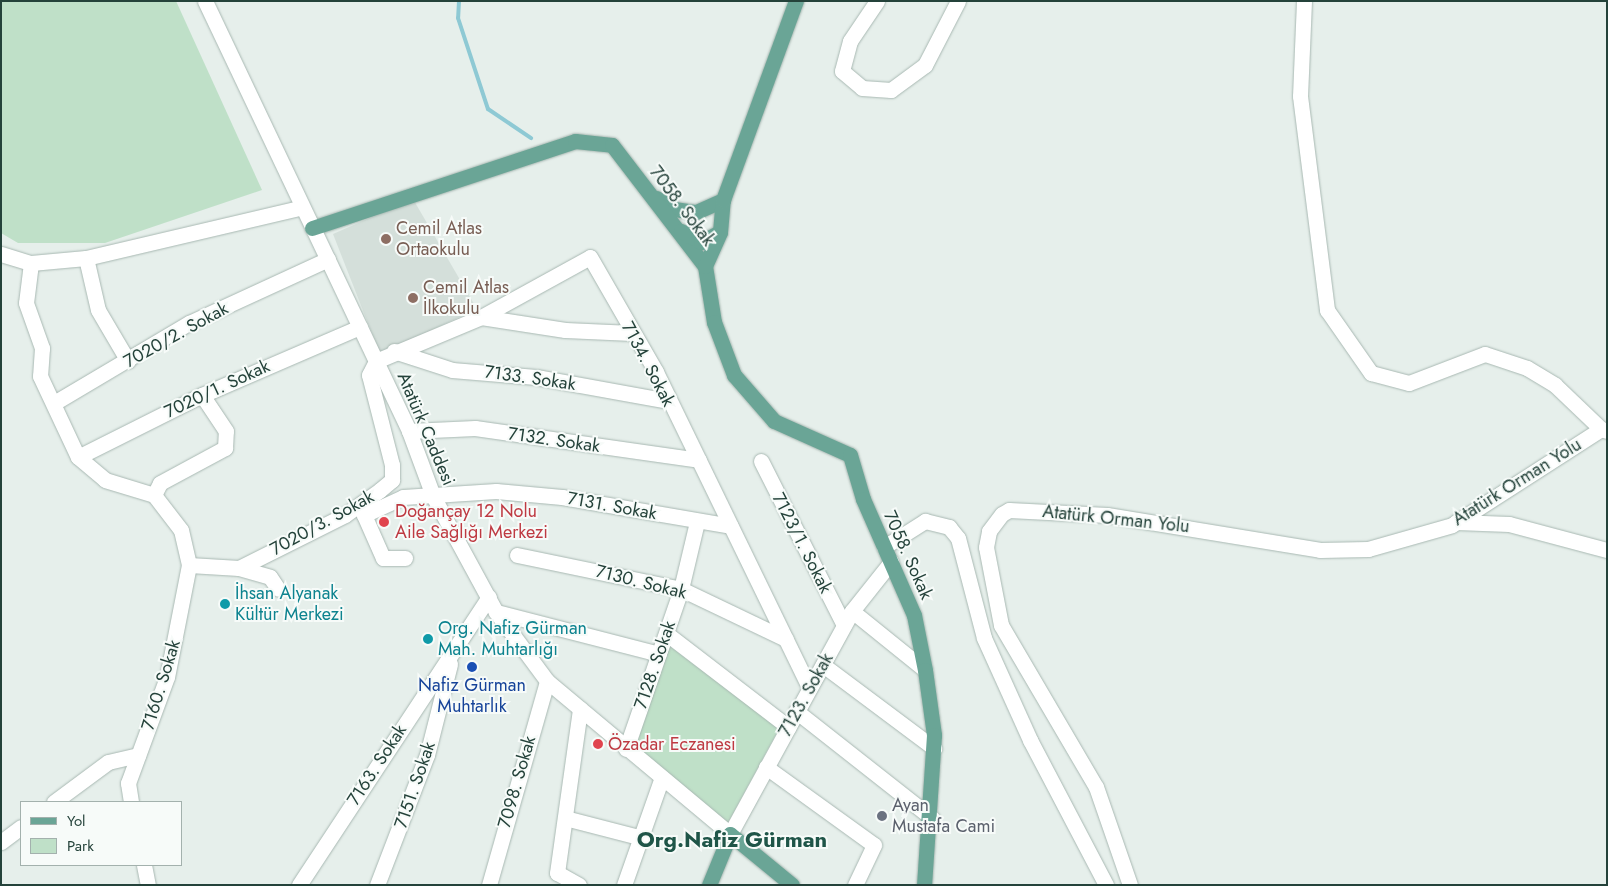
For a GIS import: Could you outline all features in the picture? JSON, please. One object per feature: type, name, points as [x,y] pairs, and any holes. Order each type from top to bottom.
[{"type":"main road","points":[[705,266],[720,232],[723,200],[796,1]]},
{"type":"main road","name":"7058. Sokak","points":[[312,228],[575,141],[612,145],[670,223],[705,266],[714,322],[734,375],[774,421],[850,455],[863,499],[914,615],[925,670],[934,748],[932,818],[924,885]]},
{"type":"main road","points":[[647,191],[685,211],[711,208],[723,200]]},
{"type":"main road","points":[[670,223],[701,242],[720,232]]},
{"type":"main road","points":[[709,885],[730,834]]},
{"type":"main road","name":"Atatürk Caddesi","points":[[730,834],[792,885]]},
{"type":"street","name":"Atatürk Caddesi","points":[[205,1],[300,208],[328,260],[409,431],[433,496],[496,612],[547,681],[730,834]]},
{"type":"street","points":[[877,1],[850,40],[842,71],[862,88],[891,90],[924,65],[958,1]]},
{"type":"street","points":[[1304,1],[1300,96],[1328,310],[1371,373],[1409,383],[1485,354],[1527,368],[1555,385],[1604,430]]},
{"type":"street","points":[[1,254],[31,263],[86,258],[300,208]]},
{"type":"street","name":"7134. Sokak","points":[[376,361],[394,351],[481,317],[590,256],[699,460],[809,687]]},
{"type":"street","points":[[86,258],[98,310],[128,361]]},
{"type":"street","name":"7020/2. Sokak","points":[[54,403],[128,361],[189,323],[328,260]]},
{"type":"street","points":[[31,263],[26,303],[42,348],[40,376],[78,456],[106,480],[154,495],[181,530],[189,565]]},
{"type":"street","points":[[481,317],[565,330],[632,333]]},
{"type":"street","name":"7020/1. Sokak","points":[[78,456],[202,395],[360,326]]},
{"type":"street","name":"7133. Sokak","points":[[394,351],[452,370],[536,377],[668,401]]},
{"type":"street","name":"7020/3. Sokak","points":[[189,565],[239,568],[345,515],[392,480],[369,375],[376,361]]},
{"type":"street","points":[[154,495],[160,483],[225,448],[226,431],[202,395]]},
{"type":"street","name":"7132. Sokak","points":[[409,431],[475,428],[699,460]]},
{"type":"street","name":"Atatürk Orman Yolu","points":[[1130,885],[1096,787],[1000,625],[986,547],[996,520],[1009,510],[1107,515],[1320,550],[1368,549],[1456,522],[1604,430]]},
{"type":"street","name":"7123/1. Sokak","points":[[761,461],[844,625]]},
{"type":"street","name":"7131. Sokak","points":[[405,558],[383,558],[364,515],[403,497],[496,491],[562,497],[696,522],[731,526]]},
{"type":"street","points":[[884,547],[925,521],[949,527],[958,538],[984,638],[1030,740],[1106,885]]},
{"type":"street","name":"7128. Sokak","points":[[626,749],[681,589],[696,522]]},
{"type":"street","points":[[1456,522],[1509,524],[1607,550]]},
{"type":"street","name":"7130. Sokak","points":[[517,555],[681,589],[786,639]]},
{"type":"street","name":"7123. Sokak","points":[[730,834],[852,611],[891,562]]},
{"type":"street","name":"7160. Sokak","points":[[131,801],[128,783],[167,677],[189,565]]},
{"type":"street","points":[[239,568],[270,577],[278,589]]},
{"type":"street","name":"7163. Sokak","points":[[299,885],[489,597]]},
{"type":"street","points":[[852,611],[925,670]]},
{"type":"street","points":[[496,612],[659,654]]},
{"type":"street","points":[[667,634],[788,727]]},
{"type":"street","name":"7151. Sokak","points":[[377,885],[427,755],[453,653]]},
{"type":"street","points":[[823,665],[934,748]]},
{"type":"street","name":"7098. Sokak","points":[[489,885],[547,681]]},
{"type":"street","points":[[579,885],[557,873],[580,709]]},
{"type":"street","points":[[796,711],[932,818]]},
{"type":"street","points":[[55,801],[108,762],[138,755]]},
{"type":"street","points":[[766,767],[874,845],[855,885]]},
{"type":"street","points":[[624,885],[639,837],[662,777]]},
{"type":"street","points":[[565,818],[639,837]]},
{"type":"street","points":[[1,842],[20,828]]},
{"type":"street","points":[[144,866],[148,885]]},
{"type":"shaded area","name":"Cemil Atlas İlkokulu","points":[[413,199],[477,309],[380,354],[333,234]]},
{"type":"green space","points":[[1,1],[176,1],[262,190],[105,243],[18,243],[1,233]]},
{"type":"green space","points":[[667,644],[779,729],[728,823],[631,744]]},
{"type":"waterway","points":[[459,1],[458,18],[488,109],[531,138]]},
{"type":"place","name":"Cemil Atlas Ortaokulu","points":[[386,239]]},
{"type":"place","name":"Cemil Atlas İlkokulu","points":[[413,298]]},
{"type":"place","name":"Doğançay 12 Nolu Aile Sağlığı Merkezi","points":[[384,522]]},
{"type":"place","name":"İhsan Alyanak Kültür Merkezi","points":[[225,604]]},
{"type":"place","name":"Org. Nafiz Gürman Mah. Muhtarlığı","points":[[428,639]]},
{"type":"place","name":"Nafiz Gürman Muhtarlık","points":[[472,667]]},
{"type":"place","name":"Özadar Eczanesi","points":[[598,744]]},
{"type":"place","name":"Ayan Mustafa Cami","points":[[882,816]]},
{"type":"district","name":"Org.Nafiz Gürman","points":[[732,840]]}]
